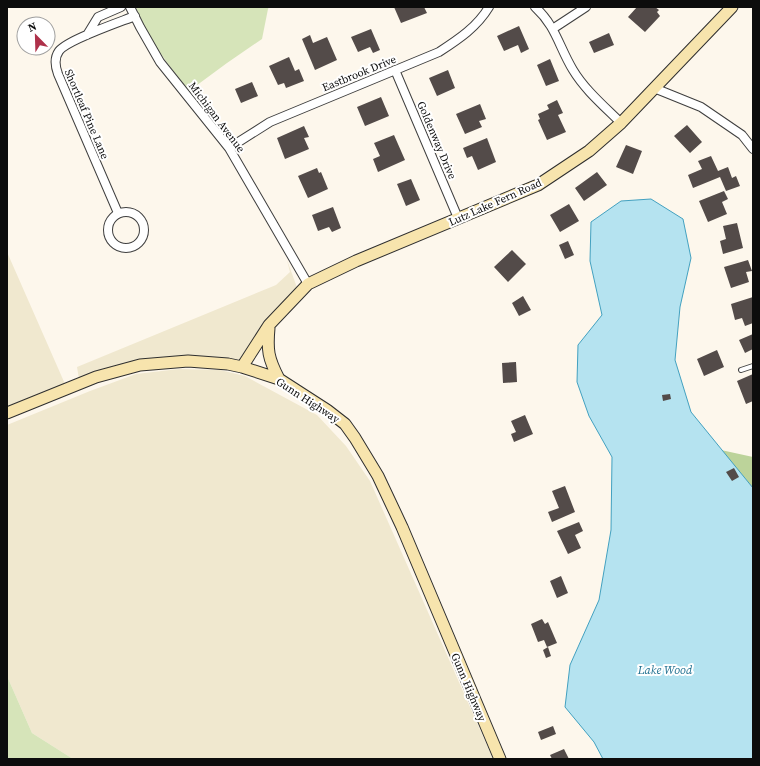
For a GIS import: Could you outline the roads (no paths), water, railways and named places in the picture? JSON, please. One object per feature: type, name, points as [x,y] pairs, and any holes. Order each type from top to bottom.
[{"type":"main road","name":"Lutz Lake Fern Road","points":[[242,367],[270,325],[308,284],[356,261],[538,185],[589,151],[621,123],[732,7]]},
{"type":"main road","points":[[270,325],[267,346],[270,363],[279,378]]},
{"type":"main road","name":"Gunn Highway","points":[[7,413],[96,377],[140,365],[188,360],[228,364],[279,378],[327,410],[344,424],[355,438],[378,476],[402,527],[500,759]]},
{"type":"street","points":[[87,35],[98,17],[121,7]]},
{"type":"street","name":"Michigan Avenue","points":[[130,7],[160,62],[228,148],[308,284]]},
{"type":"street","name":"Eastbrook Drive","points":[[228,148],[270,122],[439,52],[463,36],[483,16],[489,7]]},
{"type":"street","points":[[535,7],[543,14],[554,28],[573,70],[583,84],[621,123]]},
{"type":"street","points":[[554,28],[586,7]]},
{"type":"street","name":"Shortleaf Pine Lane","points":[[118,214],[56,67],[57,55],[63,46],[135,16]]},
{"type":"street","name":"Goldenway Drive","points":[[395,70],[458,218]]},
{"type":"street","points":[[654,88],[701,107],[742,135],[753,149]]},
{"type":"street","points":[[130,212],[140,218],[143,224],[144,235],[141,241],[132,248],[119,248],[114,245],[108,234],[109,222],[118,214],[130,212]]},
{"type":"lane","points":[[741,370],[753,366]]},
{"type":"water","name":"Lake Wood","points":[[651,199],[683,219],[691,258],[680,307],[675,360],[691,412],[753,488],[753,759],[603,759],[594,742],[565,707],[570,665],[599,600],[611,530],[612,457],[589,416],[577,382],[578,345],[602,315],[590,261],[591,222],[621,201]]}]
